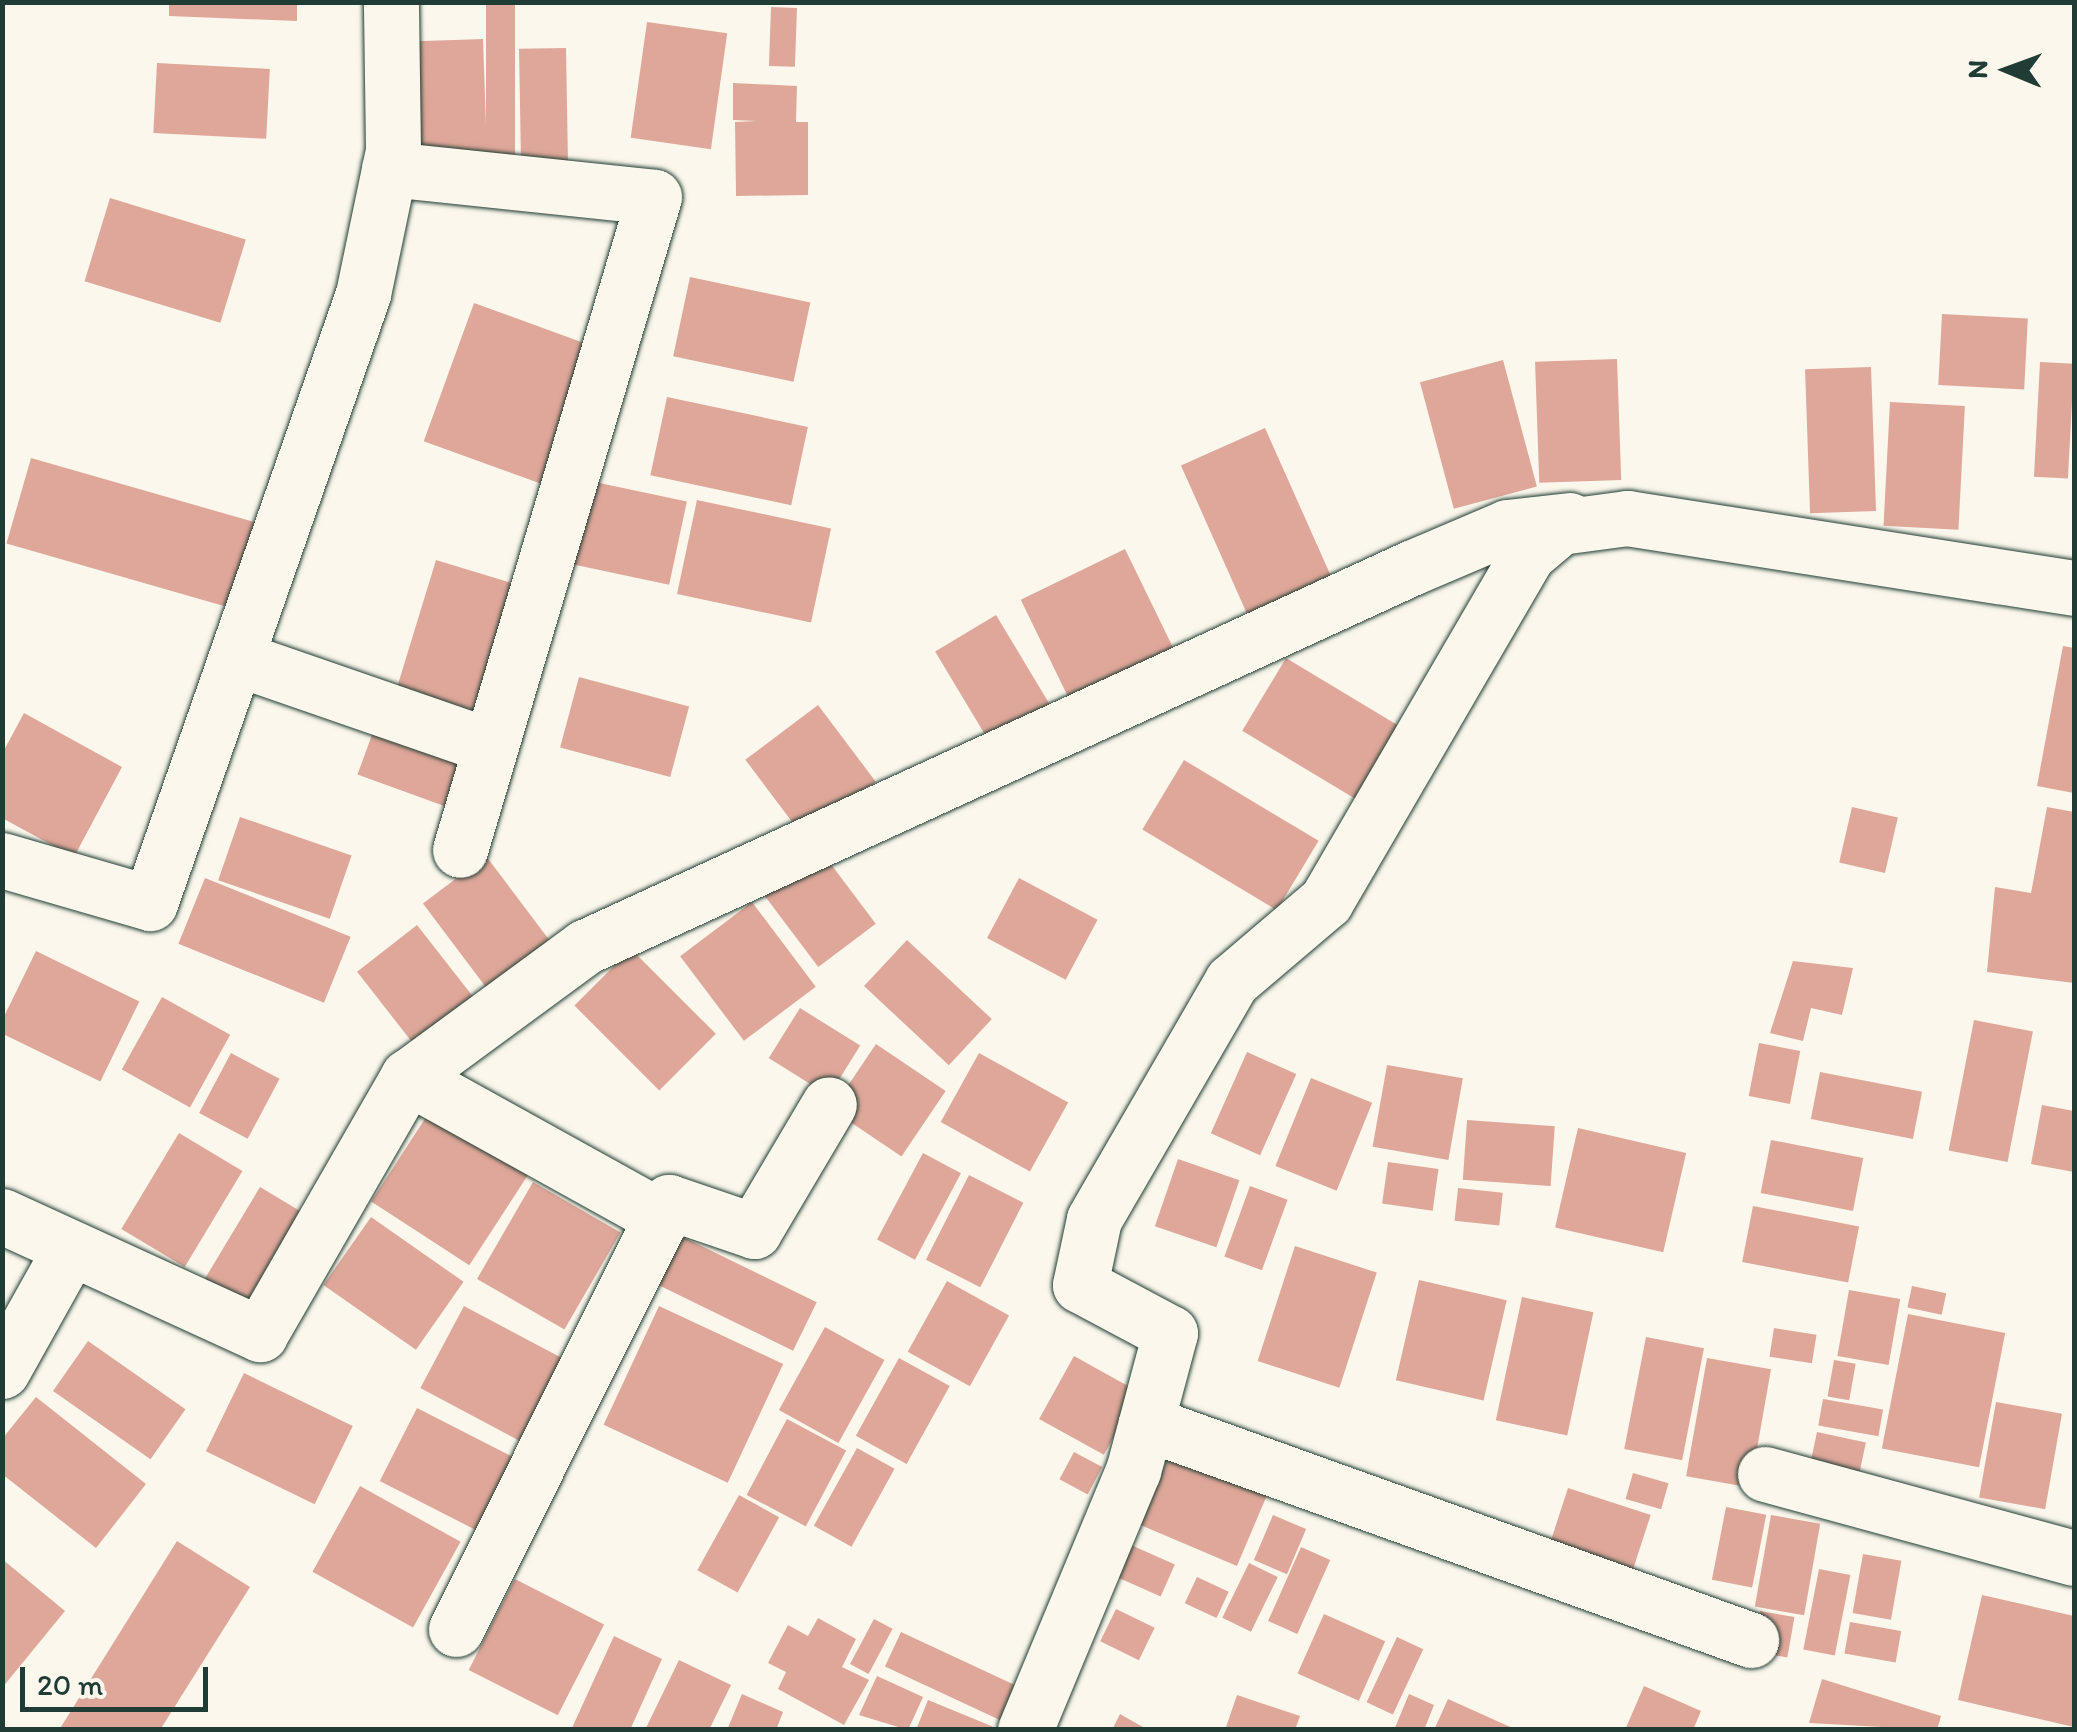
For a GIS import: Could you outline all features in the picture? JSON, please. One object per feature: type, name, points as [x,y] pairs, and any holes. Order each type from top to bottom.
[{"type":"street","points":[[2,860],[150,902],[363,294],[389,168],[390,2]]},
{"type":"street","points":[[389,168],[654,197],[460,850]]},
{"type":"street","points":[[2,1216],[68,1251],[260,1334],[408,1077],[585,947],[740,871],[1507,526],[1592,518],[2074,588]]},
{"type":"street","points":[[1025,1730],[1146,1424],[1170,1333],[1080,1285],[1094,1220],[1232,981],[1326,901],[1528,555],[1560,528],[1592,518]]},
{"type":"street","points":[[236,658],[490,746]]},
{"type":"street","points":[[408,1077],[662,1218]]},
{"type":"street","points":[[456,1629],[670,1202],[754,1231],[829,1104]]},
{"type":"street","points":[[2,1371],[68,1251]]},
{"type":"street","points":[[1146,1424],[1751,1640]]},
{"type":"street","points":[[1766,1474],[2074,1558]]},
{"type":"building","points":[[169,2],[297,2],[297,21],[169,16]]},
{"type":"building","points":[[486,2],[515,2],[515,159],[486,159]]},
{"type":"building","points":[[771,7],[797,8],[795,67],[769,66]]},
{"type":"building","points":[[647,22],[727,33],[711,149],[631,138]]},
{"type":"building","points":[[483,39],[487,162],[413,165],[409,42]]},
{"type":"building","points":[[566,48],[568,167],[521,168],[519,49]]},
{"type":"building","points":[[157,63],[270,69],[266,139],[153,133]]},
{"type":"building","points":[[733,83],[797,86],[796,122],[808,122],[808,195],[736,196],[735,122],[757,121],[733,120]]},
{"type":"building","points":[[110,198],[246,240],[220,323],[85,281]]},
{"type":"building","points":[[690,277],[810,303],[793,382],[673,356]]},
{"type":"building","points":[[474,303],[599,348],[549,487],[424,441]]},
{"type":"building","points":[[1942,314],[2028,319],[2024,389],[1938,385]]},
{"type":"building","points":[[1617,359],[1621,480],[1539,483],[1535,362]]},
{"type":"building","points":[[1503,360],[1537,487],[1454,509],[1420,382]]},
{"type":"building","points":[[2040,362],[2074,364],[2068,479],[2034,477]]},
{"type":"building","points":[[1871,367],[1876,511],[1810,513],[1805,369]]},
{"type":"building","points":[[667,397],[808,427],[791,505],[650,475]]},
{"type":"building","points":[[1890,402],[1965,406],[1958,530],[1884,526]]},
{"type":"building","points":[[1265,428],[1333,581],[1249,618],[1181,465]]},
{"type":"building","points":[[31,458],[268,526],[244,612],[6,544]]},
{"type":"building","points":[[590,481],[687,502],[669,585],[572,564]]},
{"type":"building","points":[[697,500],[831,528],[811,622],[677,594]]},
{"type":"building","points":[[1125,549],[1181,663],[1076,714],[1021,600]]},
{"type":"building","points":[[436,560],[519,585],[474,734],[391,708]]},
{"type":"building","points":[[996,615],[1052,708],[991,744],[935,652]]},
{"type":"building","points":[[2063,646],[2074,648],[2074,793],[2037,786]]},
{"type":"building","points":[[1286,658],[1409,732],[1365,805],[1242,731]]},
{"type":"building","points":[[579,677],[689,707],[670,777],[560,748]]},
{"type":"building","points":[[818,705],[876,782],[803,836],[745,760]]},
{"type":"building","points":[[24,713],[122,767],[74,857],[2,818],[2,754]]},
{"type":"building","points":[[377,721],[472,756],[452,809],[358,775]]},
{"type":"building","points":[[1184,760],[1319,841],[1277,910],[1142,829]]},
{"type":"building","points":[[1852,807],[1898,818],[1885,873],[1839,863]]},
{"type":"building","points":[[2047,807],[2074,812],[2074,983],[1987,972],[1995,887],[2031,893]]},
{"type":"building","points":[[240,817],[352,855],[330,919],[218,880]]},
{"type":"building","points":[[818,847],[876,924],[818,967],[760,890]]},
{"type":"building","points":[[486,856],[556,949],[493,997],[423,904]]},
{"type":"building","points":[[205,878],[351,937],[324,1003],[178,944]]},
{"type":"building","points":[[1019,878],[1098,920],[1066,980],[987,938]]},
{"type":"building","points":[[752,902],[816,987],[744,1041],[680,956]]},
{"type":"building","points":[[417,925],[479,1004],[419,1051],[357,972]]},
{"type":"building","points":[[907,940],[992,1019],[949,1065],[864,986]]},
{"type":"building","points":[[631,949],[716,1034],[659,1090],[574,1006]]},
{"type":"building","points":[[36,951],[139,1001],[100,1081],[2,1033],[2,1021]]},
{"type":"building","points":[[1793,961],[1853,968],[1842,1015],[1811,1008],[1803,1041],[1770,1033]]},
{"type":"building","points":[[162,997],[230,1035],[190,1107],[122,1070]]},
{"type":"building","points":[[800,1008],[860,1046],[829,1096],[769,1058]]},
{"type":"building","points":[[1974,1020],[2033,1031],[2008,1162],[1949,1151]]},
{"type":"building","points":[[1759,1043],[1800,1051],[1790,1104],[1749,1096]]},
{"type":"building","points":[[876,1044],[946,1091],[901,1156],[832,1109]]},
{"type":"building","points":[[1247,1052],[1296,1074],[1260,1155],[1211,1133]]},
{"type":"building","points":[[231,1053],[280,1079],[248,1139],[199,1113]]},
{"type":"building","points":[[979,1053],[1068,1102],[1030,1172],[941,1122]]},
{"type":"building","points":[[1387,1065],[1463,1078],[1448,1160],[1373,1147]]},
{"type":"building","points":[[1820,1072],[1922,1092],[1913,1139],[1811,1119]]},
{"type":"building","points":[[1311,1078],[1372,1103],[1337,1191],[1275,1166]]},
{"type":"building","points":[[2042,1105],[2074,1111],[2074,1172],[2031,1164]]},
{"type":"building","points":[[430,1111],[528,1175],[469,1265],[371,1202]]},
{"type":"building","points":[[1467,1120],[1555,1126],[1551,1186],[1463,1180]]},
{"type":"building","points":[[1578,1128],[1686,1153],[1663,1252],[1555,1227]]},
{"type":"building","points":[[179,1133],[242,1171],[185,1267],[121,1229]]},
{"type":"building","points":[[1771,1140],[1863,1158],[1853,1211],[1761,1193]]},
{"type":"building","points":[[923,1153],[961,1173],[915,1260],[877,1240]]},
{"type":"building","points":[[1178,1159],[1239,1180],[1216,1247],[1155,1226]]},
{"type":"building","points":[[1388,1162],[1439,1169],[1433,1211],[1382,1204]]},
{"type":"building","points":[[969,1175],[1023,1203],[980,1287],[926,1260]]},
{"type":"building","points":[[533,1182],[620,1232],[564,1329],[477,1279]]},
{"type":"building","points":[[1250,1186],[1288,1200],[1262,1270],[1224,1256]]},
{"type":"building","points":[[260,1187],[319,1223],[261,1319],[202,1283]]},
{"type":"building","points":[[1458,1188],[1503,1193],[1499,1226],[1455,1221]]},
{"type":"building","points":[[1753,1206],[1859,1227],[1848,1283],[1742,1262]]},
{"type":"building","points":[[371,1217],[464,1282],[416,1350],[323,1285]]},
{"type":"building","points":[[681,1236],[817,1302],[793,1351],[657,1285]]},
{"type":"building","points":[[1295,1246],[1377,1273],[1339,1388],[1258,1361]]},
{"type":"building","points":[[1419,1280],[1507,1300],[1484,1401],[1396,1380]]},
{"type":"building","points":[[947,1281],[1009,1315],[970,1386],[908,1352]]},
{"type":"building","points":[[1912,1286],[1946,1293],[1942,1315],[1907,1308]]},
{"type":"building","points":[[1849,1290],[1900,1299],[1889,1365],[1837,1356]]},
{"type":"building","points":[[1522,1297],[1593,1312],[1567,1435],[1496,1420]]},
{"type":"building","points":[[464,1306],[563,1359],[519,1441],[420,1388]]},
{"type":"building","points":[[659,1306],[783,1364],[728,1483],[604,1425]]},
{"type":"building","points":[[1908,1314],[2005,1333],[1979,1467],[1882,1448]]},
{"type":"building","points":[[825,1327],[884,1360],[838,1443],[779,1410]]},
{"type":"building","points":[[1774,1328],[1816,1335],[1812,1363],[1769,1357]]},
{"type":"building","points":[[1646,1337],[1704,1348],[1682,1460],[1624,1449]]},
{"type":"building","points":[[88,1341],[185,1409],[150,1459],[53,1391]]},
{"type":"building","points":[[1074,1356],[1139,1392],[1104,1455],[1039,1419]]},
{"type":"building","points":[[899,1358],[950,1386],[907,1464],[856,1436]]},
{"type":"building","points":[[1707,1358],[1771,1369],[1750,1487],[1686,1476]]},
{"type":"building","points":[[1834,1360],[1856,1364],[1849,1400],[1828,1396]]},
{"type":"building","points":[[244,1373],[353,1426],[315,1504],[206,1451]]},
{"type":"building","points":[[36,1397],[146,1484],[96,1548],[2,1474],[2,1439]]},
{"type":"building","points":[[1823,1399],[1883,1410],[1878,1436],[1818,1426]]},
{"type":"building","points":[[1996,1402],[2062,1414],[2045,1509],[1979,1498]]},
{"type":"building","points":[[417,1408],[526,1463],[488,1536],[380,1481]]},
{"type":"building","points":[[787,1419],[846,1450],[806,1526],[747,1495]]},
{"type":"building","points":[[1817,1432],[1866,1442],[1859,1474],[1810,1463]]},
{"type":"building","points":[[857,1448],[895,1469],[851,1547],[814,1526]]},
{"type":"building","points":[[1171,1450],[1269,1491],[1237,1566],[1139,1525]]},
{"type":"building","points":[[1074,1452],[1102,1467],[1088,1494],[1059,1479]]},
{"type":"building","points":[[1633,1473],[1669,1483],[1661,1509],[1626,1499]]},
{"type":"building","points":[[360,1486],[461,1542],[413,1627],[312,1572]]},
{"type":"building","points":[[1568,1488],[1651,1515],[1630,1580],[1547,1553]]},
{"type":"building","points":[[739,1495],[779,1517],[738,1593],[697,1570]]},
{"type":"building","points":[[1726,1507],[1766,1515],[1752,1587],[1712,1580]]},
{"type":"building","points":[[1273,1515],[1306,1529],[1287,1574],[1254,1560]]},
{"type":"building","points":[[1771,1515],[1820,1524],[1804,1615],[1755,1607]]},
{"type":"building","points":[[177,1541],[250,1587],[160,1730],[59,1730]]},
{"type":"building","points":[[1131,1545],[1175,1565],[1161,1596],[1117,1577]]},
{"type":"building","points":[[1301,1547],[1330,1560],[1297,1634],[1268,1621]]},
{"type":"building","points":[[1863,1554],[1901,1561],[1891,1620],[1853,1613]]},
{"type":"building","points":[[2,1559],[65,1611],[2,1688]]},
{"type":"building","points":[[1249,1563],[1278,1577],[1251,1632],[1222,1618]]},
{"type":"building","points":[[1819,1569],[1850,1575],[1835,1656],[1803,1649]]},
{"type":"building","points":[[1197,1577],[1229,1592],[1216,1618],[1185,1603]]},
{"type":"building","points":[[515,1579],[604,1624],[558,1715],[469,1670]]},
{"type":"building","points":[[1982,1595],[2074,1616],[2074,1727],[1958,1700]]},
{"type":"building","points":[[1116,1609],[1155,1628],[1139,1660],[1100,1641]]},
{"type":"building","points":[[1760,1611],[1794,1617],[1787,1657],[1753,1651]]},
{"type":"building","points":[[1324,1614],[1385,1641],[1359,1701],[1298,1673]]},
{"type":"building","points":[[818,1618],[856,1639],[842,1667],[869,1680],[844,1725],[778,1689],[786,1672],[768,1663],[788,1625],[808,1636]]},
{"type":"building","points":[[874,1619],[893,1629],[869,1674],[850,1664]]},
{"type":"building","points":[[1850,1622],[1901,1631],[1896,1663],[1844,1654]]},
{"type":"building","points":[[901,1632],[1017,1686],[1001,1721],[885,1666]]},
{"type":"building","points":[[614,1636],[662,1659],[630,1730],[571,1730]]},
{"type":"building","points":[[1397,1637],[1423,1649],[1393,1715],[1367,1702]]},
{"type":"building","points":[[679,1660],[731,1685],[709,1730],[645,1730]]},
{"type":"building","points":[[877,1676],[923,1697],[908,1730],[859,1715]]},
{"type":"building","points":[[1822,1679],[1941,1716],[1937,1730],[1809,1723]]},
{"type":"building","points":[[1644,1686],[1701,1711],[1693,1730],[1625,1730]]},
{"type":"building","points":[[742,1694],[783,1712],[776,1730],[727,1730]]},
{"type":"building","points":[[1409,1694],[1434,1705],[1424,1730],[1394,1730]]},
{"type":"building","points":[[1237,1695],[1300,1716],[1295,1730],[1225,1730]]},
{"type":"building","points":[[1448,1699],[1517,1730],[1434,1730]]},
{"type":"building","points":[[928,1700],[1001,1730],[916,1730]]},
{"type":"building","points":[[1120,1714],[1148,1730],[1112,1730]]}]
